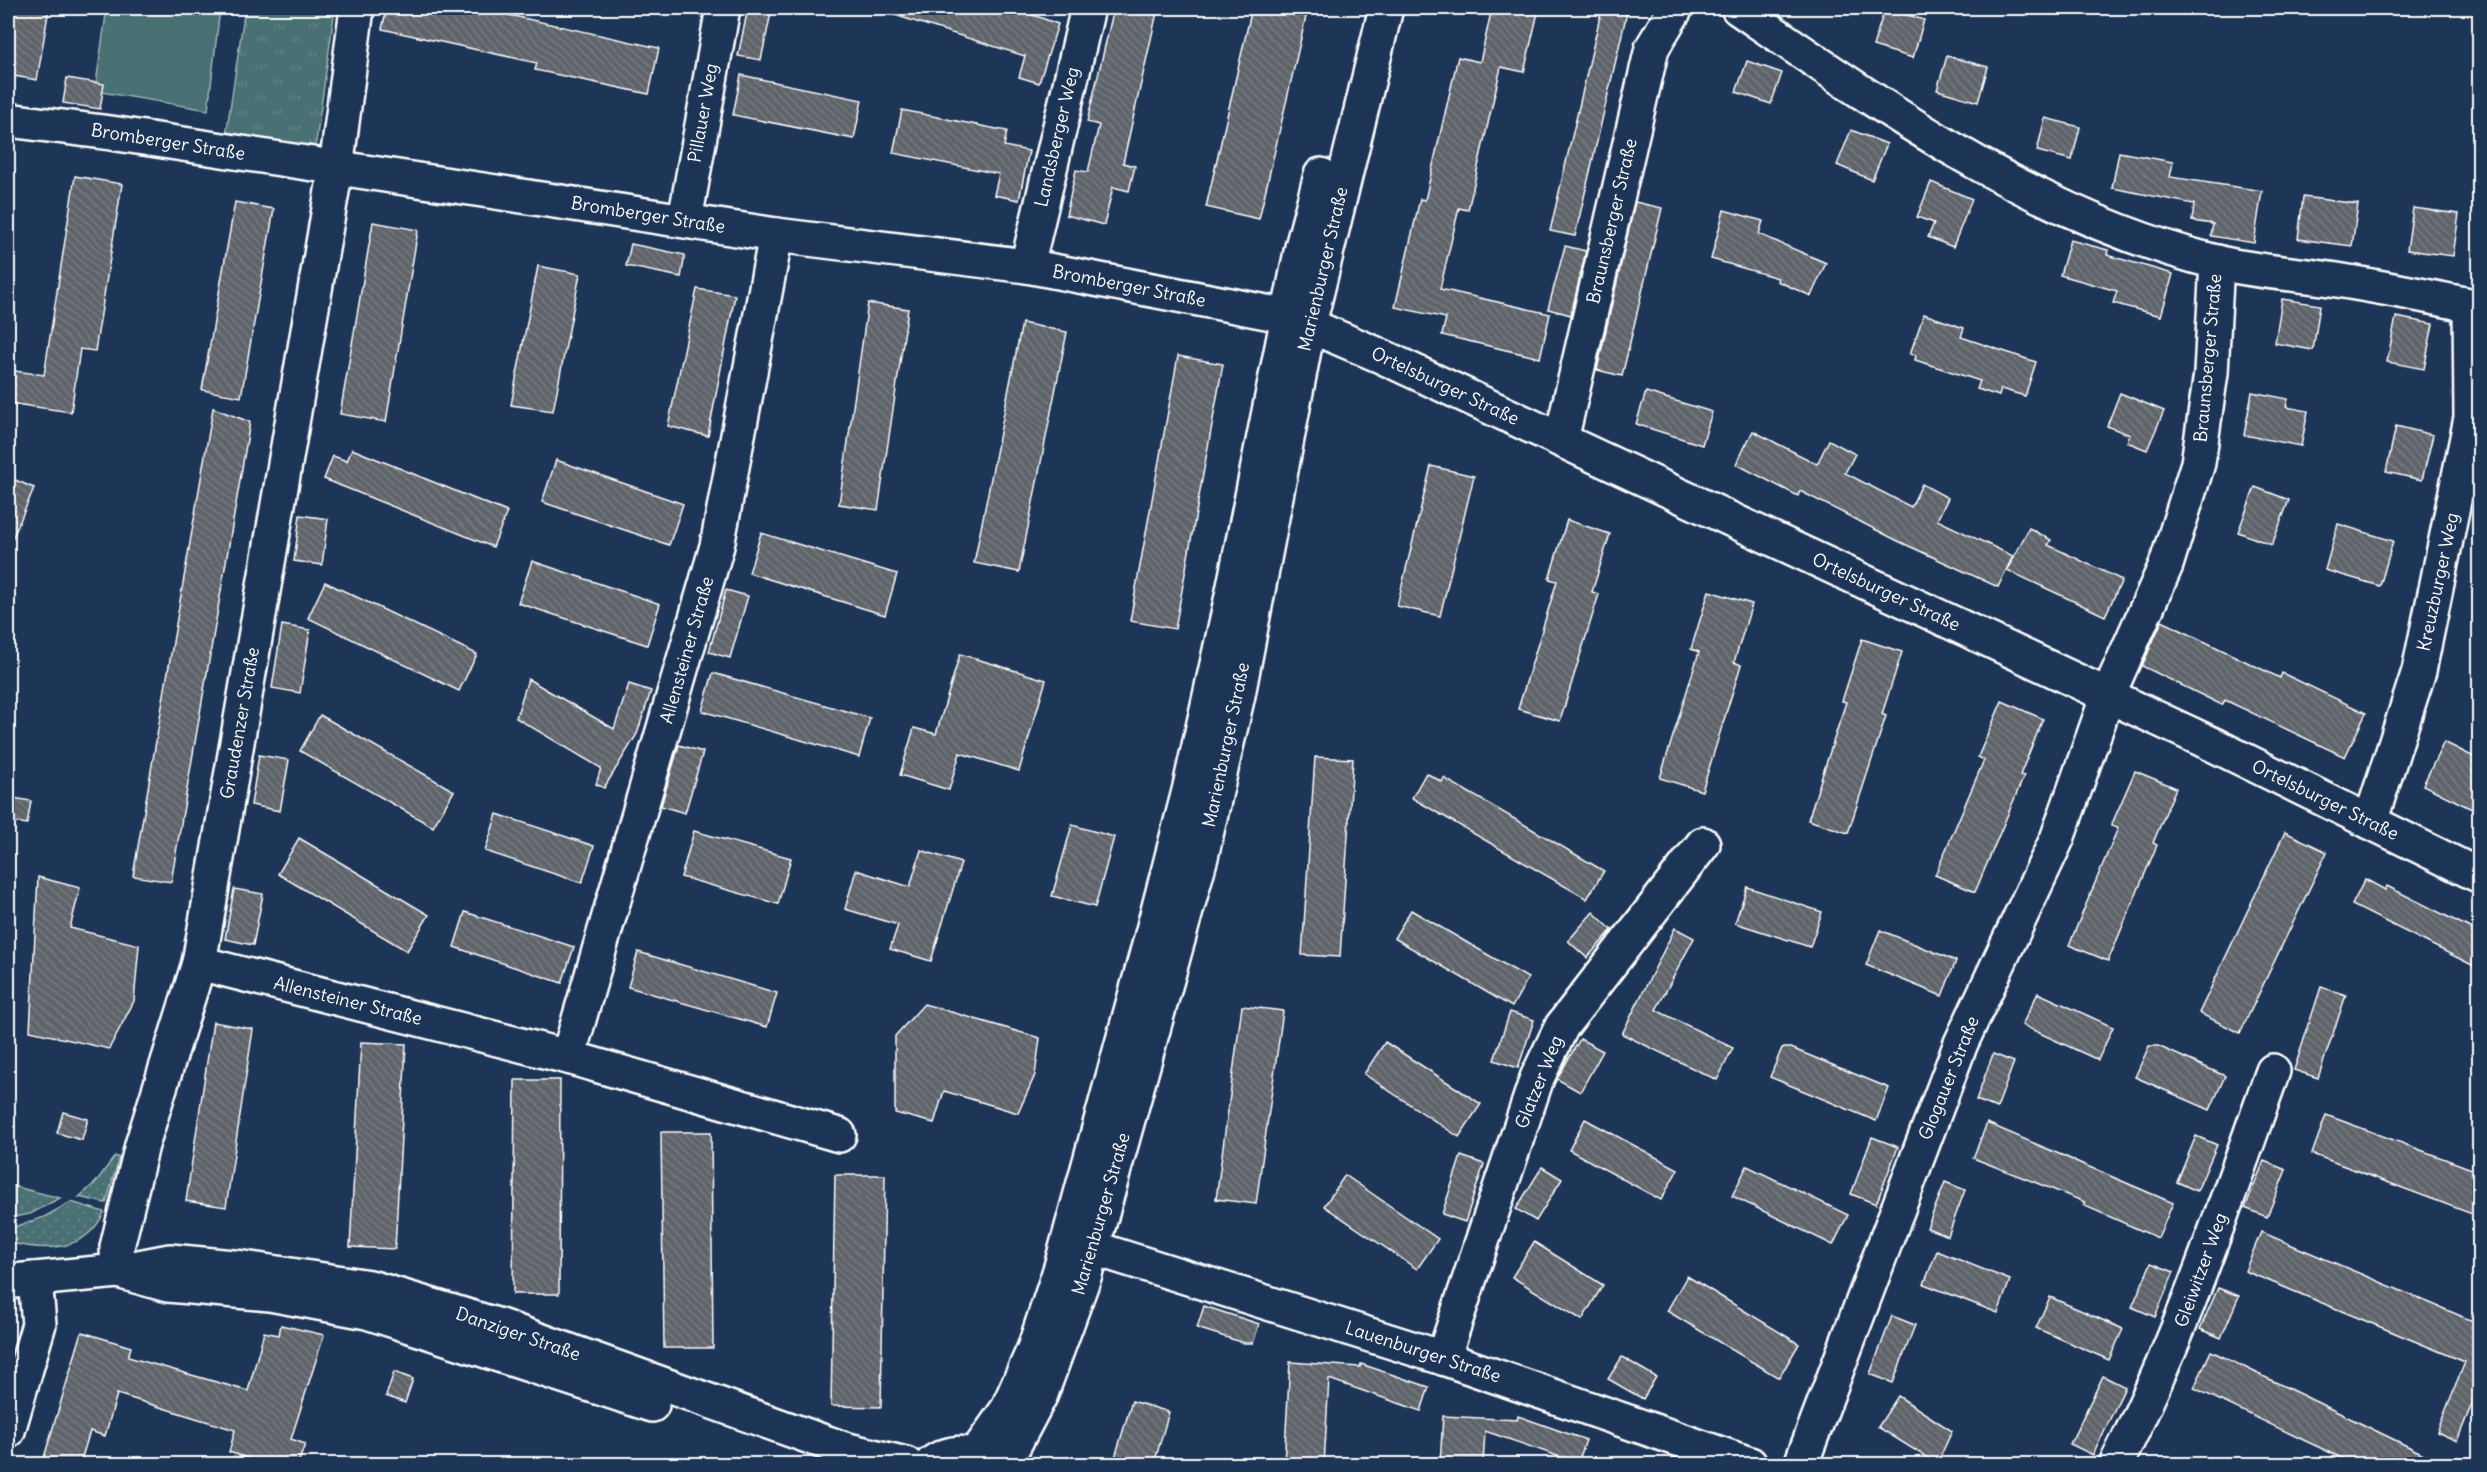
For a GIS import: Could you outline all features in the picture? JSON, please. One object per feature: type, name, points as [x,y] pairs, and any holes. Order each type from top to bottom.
[{"type":"street","name":"Graudenzer Straße","points":[[118,1271],[117,1247],[142,1145],[199,963],[336,168],[357,8]]},
{"type":"street","name":"Pillauer Weg","points":[[685,220],[723,8]]},
{"type":"street","name":"Landsberger Weg","points":[[1027,266],[1088,8]]},
{"type":"street","name":"Marienburger Straße","points":[[931,1464],[949,1454],[992,1461],[1053,1368],[1080,1244],[1201,857],[1238,695],[1298,320],[1302,247],[1365,8]]},
{"type":"street","name":"Marienburger Straße","points":[[1298,320],[1386,8]]},
{"type":"street","name":"Braunsberger Straße","points":[[1561,440],[1652,48],[1676,8]]},
{"type":"street","name":"Braunsberger Straße","points":[[1738,8],[1859,91],[1970,160],[2032,195],[2091,222],[2217,262],[2211,373],[2198,463],[2166,565],[2108,695]]},
{"type":"street","name":"Bromberger Straße","points":[[8,120],[776,235],[1027,266],[1298,320]]},
{"type":"street","name":"Allensteiner Straße","points":[[568,1057],[717,546],[776,235]]},
{"type":"street","name":"Kreuzburger Weg","points":[[2217,262],[2374,285],[2470,305],[2471,418],[2419,671],[2370,822]]},
{"type":"street","name":"Ortelsburger Straße","points":[[1298,320],[2108,695],[2480,876]]},
{"type":"street","name":"Glogauer Straße","points":[[1801,1464],[1961,1043],[2057,839],[2108,695]]},
{"type":"street","name":"Glatzer Weg","points":[[1443,1358],[1537,1078],[1562,1026],[1703,844]]},
{"type":"street","name":"Allensteiner Straße","points":[[199,963],[568,1057],[839,1135]]},
{"type":"street","name":"Gleiwitzer Weg","points":[[2116,1464],[2144,1410],[2186,1314],[2273,1071]]},
{"type":"street","name":"Lauenburger Straße","points":[[1080,1244],[1443,1358],[1750,1464]]},
{"type":"street","name":"Danziger Straße","points":[[21,1279],[118,1271],[170,1261],[244,1268],[370,1287],[500,1326],[844,1449],[906,1464]]},
{"type":"street","name":"Danziger Straße","points":[[118,1271],[168,1285],[270,1294],[367,1312],[696,1419],[818,1464]]},
{"type":"street","points":[[8,1431],[39,1324],[21,1279]]},
{"type":"green space","points":[[107,8],[220,8],[208,110],[95,91]]},
{"type":"green space","points":[[245,8],[335,8],[315,149],[226,136]]},
{"type":"green space","points":[[115,1156],[119,1158],[106,1203],[79,1197],[96,1182]]},
{"type":"green space","points":[[8,1185],[60,1198],[30,1214],[8,1218]]},
{"type":"green space","points":[[71,1202],[104,1212],[87,1235],[76,1242],[63,1246],[36,1247],[8,1242],[8,1229],[44,1217]]},
{"type":"building","points":[[8,8],[49,8],[37,80],[8,75]]},
{"type":"building","points":[[387,8],[477,8],[659,48],[649,94],[535,70],[537,63],[382,29]]},
{"type":"building","points":[[748,8],[771,13],[761,60],[738,56]]},
{"type":"building","points":[[889,8],[1014,8],[1058,24],[1039,83],[1019,77],[1025,56],[888,13]]},
{"type":"building","points":[[1114,8],[1158,8],[1123,163],[1135,166],[1129,191],[1113,187],[1104,225],[1066,215],[1076,170],[1088,172],[1099,125],[1087,122]]},
{"type":"building","points":[[1252,8],[1308,8],[1259,219],[1206,207]]},
{"type":"building","points":[[1492,8],[1539,8],[1524,72],[1501,67],[1468,210],[1459,208],[1440,289],[1550,314],[1540,358],[1442,335],[1446,318],[1395,307],[1420,199],[1425,200],[1458,57],[1480,62]]},
{"type":"building","points":[[1602,8],[1628,8],[1575,236],[1550,231]]},
{"type":"building","points":[[1885,8],[1924,20],[1913,58],[1873,46]]},
{"type":"building","points":[[1947,56],[1988,67],[1978,102],[1937,90]]},
{"type":"building","points":[[1747,61],[1782,73],[1771,104],[1736,92]]},
{"type":"building","points":[[741,75],[862,100],[854,139],[733,115]]},
{"type":"building","points":[[67,78],[104,84],[100,109],[63,103]]},
{"type":"building","points":[[902,110],[1007,131],[1004,146],[1029,151],[1019,200],[994,195],[999,174],[893,153]]},
{"type":"building","points":[[2045,118],[2080,127],[2072,160],[2037,151]]},
{"type":"building","points":[[1851,130],[1887,144],[1872,180],[1837,165]]},
{"type":"building","points":[[2119,152],[2173,162],[2170,177],[2262,191],[2254,243],[2211,236],[2213,224],[2192,221],[2194,204],[2112,188]]},
{"type":"building","points":[[75,176],[122,184],[95,351],[80,349],[71,412],[8,403],[8,370],[44,375]]},
{"type":"building","points":[[1931,182],[1972,199],[1953,247],[1928,237],[1934,223],[1917,217]]},
{"type":"building","points":[[2303,197],[2358,204],[2352,246],[2298,239]]},
{"type":"building","points":[[235,202],[274,209],[241,397],[202,390]]},
{"type":"building","points":[[1635,202],[1662,208],[1622,376],[1597,370]]},
{"type":"building","points":[[2413,208],[2459,214],[2453,256],[2407,250]]},
{"type":"building","points":[[1724,210],[1763,221],[1759,234],[1826,263],[1811,296],[1777,281],[1778,278],[1711,259]]},
{"type":"building","points":[[373,222],[418,230],[386,422],[340,414]]},
{"type":"building","points":[[2070,240],[2108,250],[2107,255],[2173,274],[2161,316],[2113,303],[2117,291],[2060,275]]},
{"type":"building","points":[[631,244],[685,255],[681,277],[626,266]]},
{"type":"building","points":[[1565,246],[1586,251],[1571,315],[1548,309]]},
{"type":"building","points":[[538,266],[580,274],[553,411],[511,405]]},
{"type":"building","points":[[697,289],[735,295],[708,436],[668,426]]},
{"type":"building","points":[[2282,299],[2320,305],[2313,350],[2275,343]]},
{"type":"building","points":[[868,303],[908,309],[878,510],[839,504]]},
{"type":"building","points":[[1924,314],[1964,328],[1961,337],[2036,362],[2025,396],[2001,389],[1999,396],[1977,389],[1980,381],[1915,360],[1916,355],[1910,354]]},
{"type":"building","points":[[2396,317],[2433,324],[2424,369],[2387,362]]},
{"type":"building","points":[[1022,323],[1067,332],[1019,572],[974,563]]},
{"type":"building","points":[[1178,356],[1223,364],[1175,629],[1130,621]]},
{"type":"building","points":[[1646,392],[1712,412],[1702,445],[1636,424]]},
{"type":"building","points":[[2252,392],[2288,399],[2286,407],[2308,411],[2301,446],[2244,435]]},
{"type":"building","points":[[2120,393],[2164,411],[2147,450],[2127,442],[2130,435],[2107,426]]},
{"type":"building","points":[[213,408],[250,422],[171,882],[133,876]]},
{"type":"building","points":[[2396,426],[2433,435],[2422,480],[2386,472]]},
{"type":"building","points":[[1753,431],[1817,464],[1829,440],[1855,454],[1845,473],[1911,507],[1922,484],[1948,498],[1937,520],[2013,556],[1998,587],[1898,541],[1800,491],[1798,496],[1736,464]]},
{"type":"building","points":[[352,449],[507,512],[493,547],[324,479],[333,456],[347,461]]},
{"type":"building","points":[[556,460],[683,504],[669,545],[542,502]]},
{"type":"building","points":[[1431,466],[1474,476],[1440,616],[1397,606]]},
{"type":"building","points":[[8,477],[34,488],[8,549]]},
{"type":"building","points":[[2255,487],[2289,500],[2272,545],[2238,532]]},
{"type":"building","points":[[300,515],[328,519],[322,565],[294,561]]},
{"type":"building","points":[[1567,520],[1610,534],[1592,592],[1599,594],[1560,721],[1518,709],[1557,581],[1549,579]]},
{"type":"building","points":[[2338,524],[2393,541],[2380,586],[2325,570]]},
{"type":"building","points":[[2029,528],[2051,540],[2048,545],[2122,580],[2105,616],[2007,570]]},
{"type":"building","points":[[761,533],[897,574],[885,615],[749,573]]},
{"type":"building","points":[[532,561],[660,604],[647,645],[518,603]]},
{"type":"building","points":[[325,582],[477,654],[459,691],[308,618]]},
{"type":"building","points":[[726,590],[748,596],[730,658],[709,652]]},
{"type":"building","points":[[1709,591],[1752,604],[1734,662],[1741,665],[1702,791],[1660,778],[1699,652],[1691,649]]},
{"type":"building","points":[[2162,621],[2280,678],[2282,673],[2366,713],[2345,757],[2225,700],[2222,705],[2142,666]]},
{"type":"building","points":[[282,625],[310,630],[300,693],[272,688]]},
{"type":"building","points":[[1862,639],[1902,652],[1882,714],[1886,716],[1848,833],[1808,820],[1846,702],[1842,701]]},
{"type":"building","points":[[960,654],[1046,680],[1019,771],[960,753],[949,790],[900,775],[914,728],[936,734]]},
{"type":"building","points":[[713,673],[870,718],[859,757],[702,711]]},
{"type":"building","points":[[528,679],[614,729],[629,684],[651,691],[637,734],[604,788],[596,784],[601,768],[516,718]]},
{"type":"building","points":[[2002,701],[2043,719],[2020,775],[2024,776],[1975,892],[1935,875],[1984,760],[1978,757]]},
{"type":"building","points":[[320,715],[454,791],[433,827],[300,751]]},
{"type":"building","points":[[2444,742],[2480,760],[2480,813],[2423,785]]},
{"type":"building","points":[[679,745],[703,752],[685,813],[661,806]]},
{"type":"building","points":[[259,755],[289,760],[280,811],[251,805]]},
{"type":"building","points":[[1315,757],[1353,759],[1340,957],[1302,955]]},
{"type":"building","points":[[2135,771],[2176,788],[2153,843],[2157,845],[2108,961],[2069,945],[2118,828],[2111,826]]},
{"type":"building","points":[[1426,773],[1442,782],[1444,778],[1604,871],[1587,899],[1412,798]]},
{"type":"building","points":[[8,797],[31,801],[27,824],[8,821]]},
{"type":"building","points":[[497,814],[594,846],[582,883],[485,851]]},
{"type":"building","points":[[1072,825],[1114,837],[1095,907],[1052,896]]},
{"type":"building","points":[[694,831],[791,858],[778,904],[681,877]]},
{"type":"building","points":[[2285,832],[2327,852],[2240,1033],[2199,1013]]},
{"type":"building","points":[[299,838],[429,915],[407,951],[278,874]]},
{"type":"building","points":[[921,850],[961,863],[931,961],[890,949],[898,925],[845,909],[856,870],[910,887]]},
{"type":"building","points":[[38,877],[80,888],[70,928],[139,945],[134,1001],[109,1049],[30,1031]]},
{"type":"building","points":[[2365,879],[2385,890],[2387,886],[2480,933],[2480,969],[2352,905]]},
{"type":"building","points":[[1747,887],[1822,912],[1810,947],[1735,923]]},
{"type":"building","points":[[234,889],[263,894],[253,945],[225,939]]},
{"type":"building","points":[[1411,910],[1528,978],[1512,1007],[1394,938]]},
{"type":"building","points":[[465,912],[574,947],[562,983],[454,947]]},
{"type":"building","points":[[1593,912],[1612,930],[1587,958],[1568,941]]},
{"type":"building","points":[[1675,928],[1694,938],[1656,1010],[1733,1048],[1717,1080],[1622,1034]]},
{"type":"building","points":[[1880,930],[1956,961],[1942,996],[1866,965]]},
{"type":"building","points":[[638,952],[777,993],[767,1027],[628,987]]},
{"type":"building","points":[[2321,987],[2346,995],[2318,1078],[2294,1070]]},
{"type":"building","points":[[2038,993],[2113,1027],[2098,1060],[2022,1025]]},
{"type":"building","points":[[924,1004],[1040,1038],[1035,1075],[1018,1113],[944,1091],[934,1123],[895,1113],[895,1036]]},
{"type":"building","points":[[1242,1006],[1283,1011],[1256,1204],[1216,1199]]},
{"type":"building","points":[[1510,1012],[1534,1020],[1518,1068],[1494,1060]]},
{"type":"building","points":[[213,1022],[253,1029],[226,1207],[186,1201]]},
{"type":"building","points":[[1580,1039],[1603,1051],[1580,1092],[1557,1079]]},
{"type":"building","points":[[361,1042],[406,1044],[395,1249],[350,1247]]},
{"type":"building","points":[[1385,1042],[1481,1104],[1459,1137],[1364,1074]]},
{"type":"building","points":[[2149,1046],[2158,1046],[2225,1076],[2210,1110],[2135,1077]]},
{"type":"building","points":[[1782,1048],[1791,1048],[1889,1088],[1876,1121],[1770,1077]]},
{"type":"building","points":[[1993,1054],[2014,1062],[1997,1108],[1976,1100]]},
{"type":"building","points":[[515,1080],[560,1080],[559,1294],[513,1294]]},
{"type":"building","points":[[63,1112],[88,1119],[82,1140],[57,1133]]},
{"type":"building","points":[[2326,1115],[2480,1172],[2480,1217],[2312,1154]]},
{"type":"building","points":[[1585,1119],[1678,1169],[1661,1200],[1569,1150]]},
{"type":"building","points":[[1987,1123],[2173,1203],[2158,1238],[2083,1205],[2085,1202],[1973,1158]]},
{"type":"building","points":[[661,1132],[711,1132],[713,1348],[664,1348]]},
{"type":"building","points":[[2196,1136],[2217,1145],[2197,1191],[2177,1182]]},
{"type":"building","points":[[1872,1137],[1898,1147],[1876,1204],[1851,1194]]},
{"type":"building","points":[[1461,1156],[1484,1164],[1465,1222],[1442,1214]]},
{"type":"building","points":[[2264,1161],[2286,1170],[2267,1217],[2245,1208]]},
{"type":"building","points":[[1747,1166],[1848,1215],[1833,1245],[1732,1196]]},
{"type":"building","points":[[1542,1167],[1562,1179],[1536,1221],[1516,1209]]},
{"type":"building","points":[[835,1175],[885,1175],[881,1407],[831,1406]]},
{"type":"building","points":[[1345,1175],[1438,1239],[1417,1269],[1324,1206]]},
{"type":"building","points":[[1945,1182],[1965,1190],[1948,1236],[1927,1228]]},
{"type":"building","points":[[2261,1232],[2480,1324],[2480,1384],[2457,1441],[2437,1432],[2465,1362],[2245,1271]]},
{"type":"building","points":[[1534,1242],[1603,1285],[1582,1320],[1512,1277]]},
{"type":"building","points":[[1937,1251],[2010,1280],[1998,1313],[1924,1284]]},
{"type":"building","points":[[2151,1263],[2174,1272],[2155,1317],[2132,1307]]},
{"type":"building","points":[[1687,1276],[1799,1344],[1779,1378],[1667,1311]]},
{"type":"building","points":[[2218,1288],[2239,1296],[2221,1338],[2200,1329]]},
{"type":"building","points":[[2050,1297],[2123,1329],[2109,1360],[2036,1328]]},
{"type":"building","points":[[1204,1306],[1259,1324],[1253,1343],[1244,1343],[1197,1328]]},
{"type":"building","points":[[1892,1316],[1915,1325],[1893,1383],[1870,1374]]},
{"type":"building","points":[[281,1325],[324,1335],[291,1439],[305,1444],[298,1464],[246,1464],[248,1458],[229,1452],[235,1430],[117,1394],[105,1436],[90,1431],[80,1464],[42,1464],[82,1332],[131,1347],[128,1357],[248,1391],[264,1332],[279,1335]]},
{"type":"building","points":[[2211,1351],[2444,1464],[2354,1464],[2194,1388]]},
{"type":"building","points":[[1622,1357],[1656,1377],[1643,1399],[1608,1379]]},
{"type":"building","points":[[1290,1362],[1360,1367],[1361,1364],[1429,1387],[1421,1411],[1329,1379],[1324,1464],[1284,1464]]},
{"type":"building","points":[[394,1372],[413,1379],[405,1403],[386,1396]]},
{"type":"building","points":[[2103,1376],[2125,1387],[2093,1455],[2070,1444]]},
{"type":"building","points":[[1898,1396],[1952,1431],[1937,1464],[1878,1427]]},
{"type":"building","points":[[1132,1401],[1169,1412],[1154,1464],[1113,1464]]},
{"type":"building","points":[[1443,1416],[1517,1420],[1518,1416],[1586,1440],[1578,1463],[1485,1431],[1483,1464],[1440,1464]]}]
